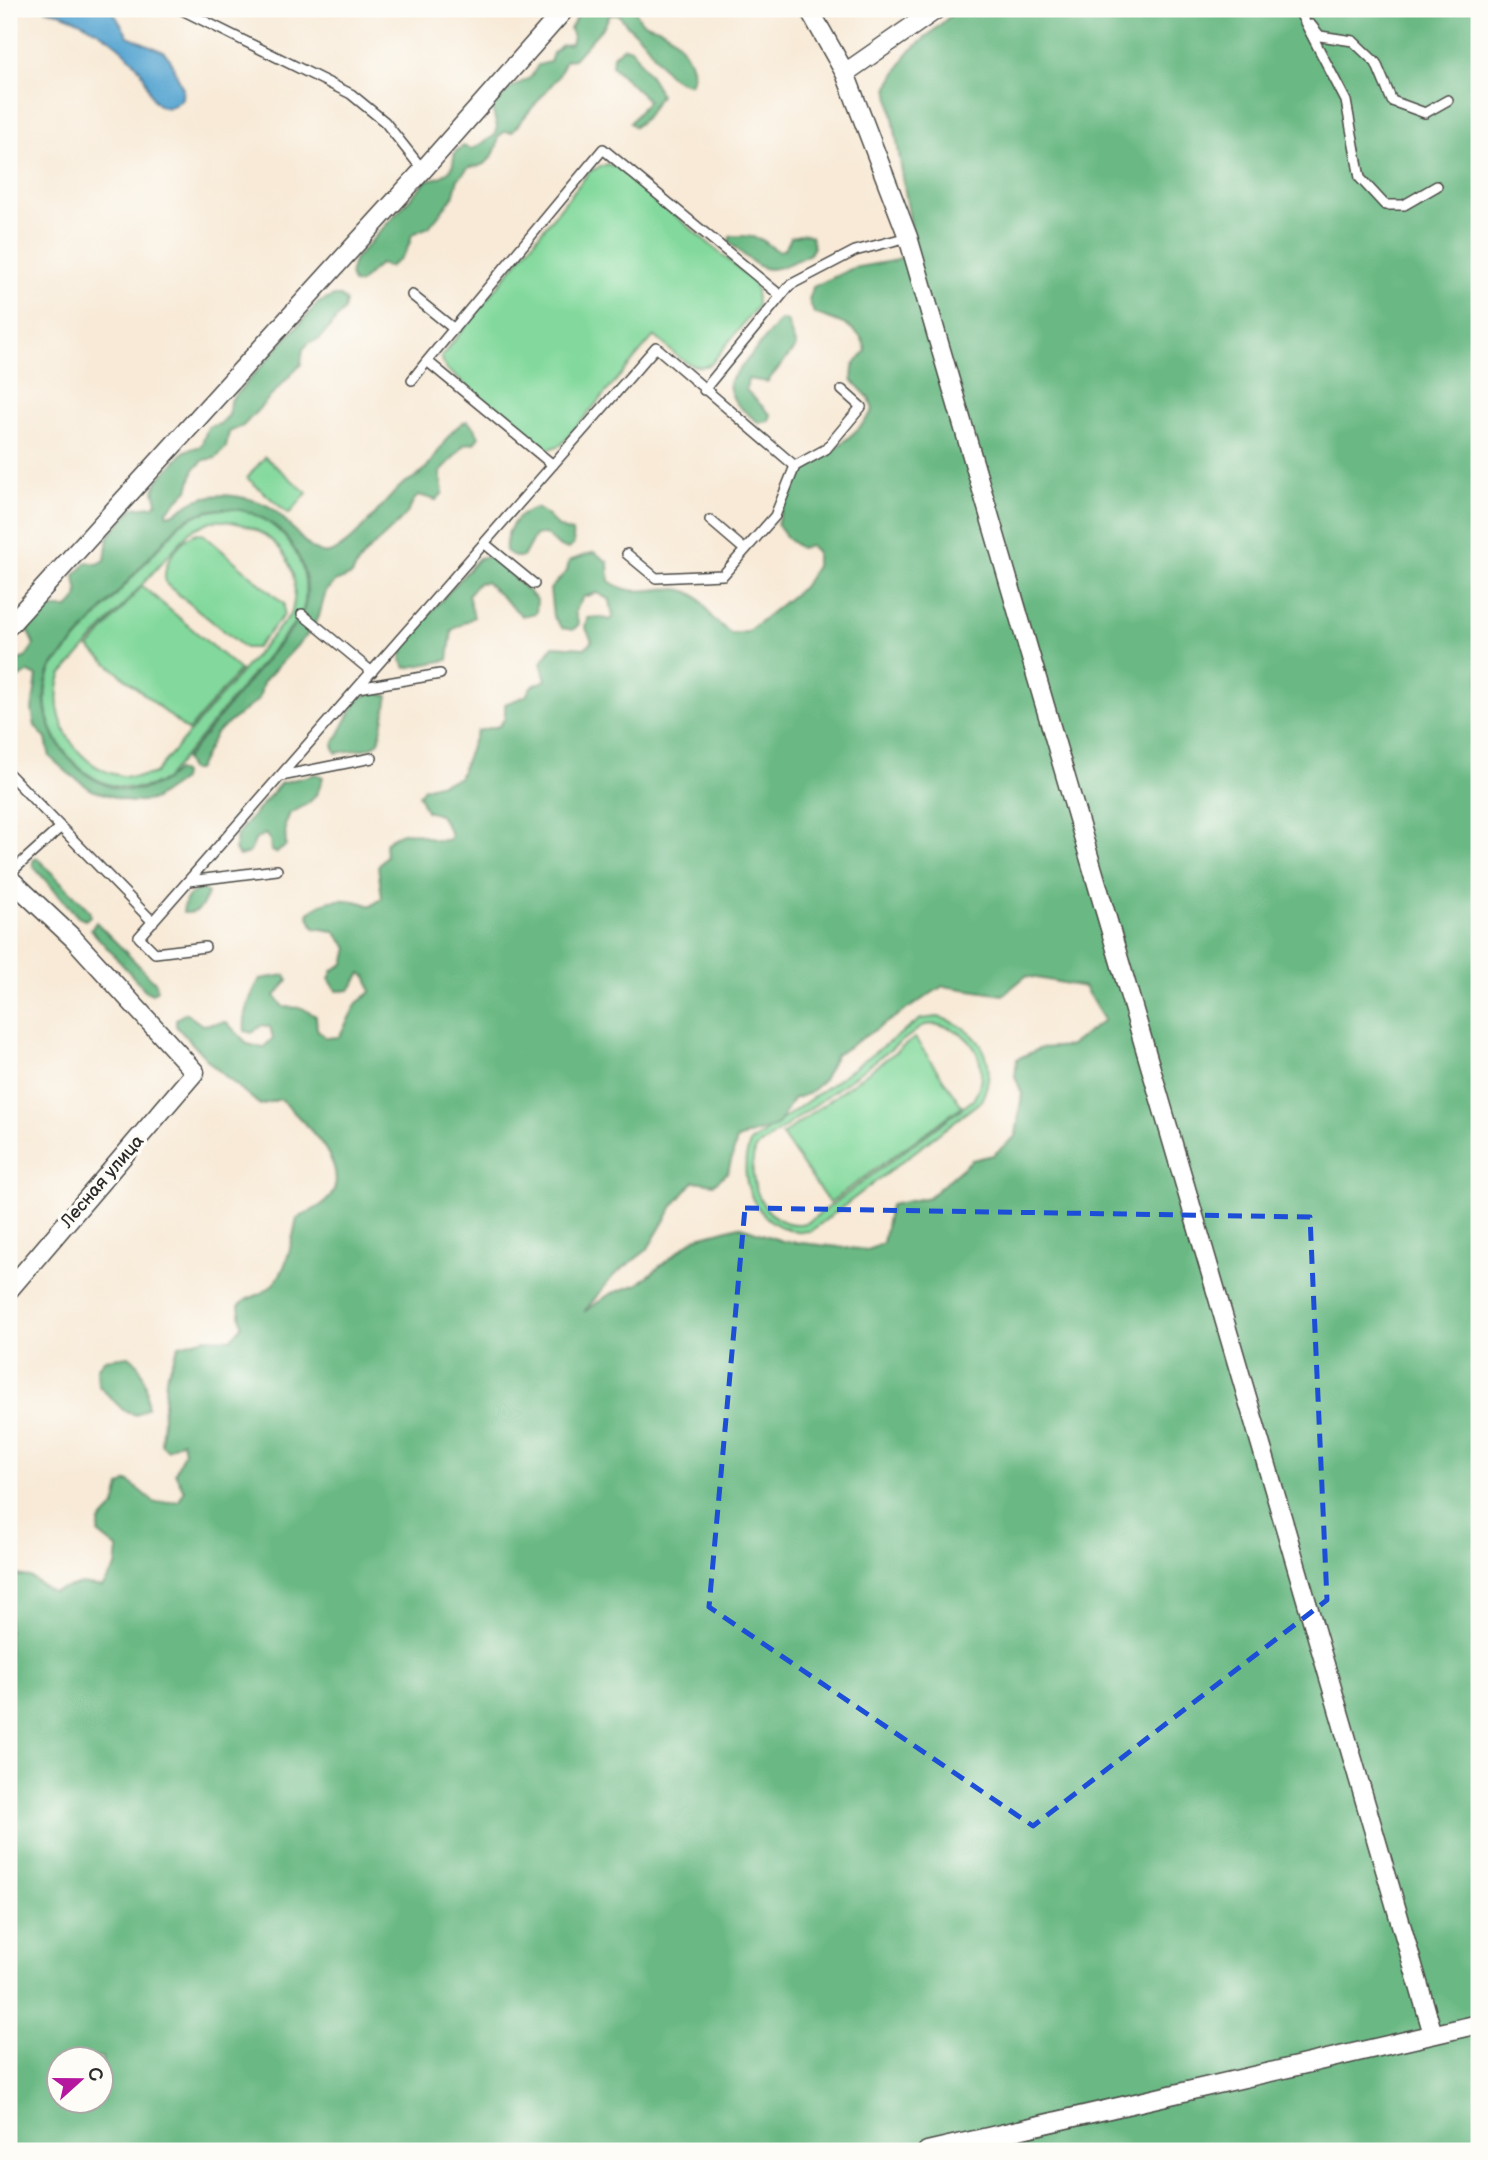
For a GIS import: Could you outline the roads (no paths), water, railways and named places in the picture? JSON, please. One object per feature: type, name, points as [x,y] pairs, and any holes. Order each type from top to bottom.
[{"type":"street","points":[[9,626],[423,170],[565,9]]},
{"type":"street","points":[[809,9],[845,73],[908,237],[1433,2034]]},
{"type":"street","points":[[845,73],[937,9]]},
{"type":"street","name":"Лесная улица","points":[[9,876],[73,938],[195,1072],[9,1290]]},
{"type":"street","points":[[928,2151],[1479,2024]]},
{"type":"lane","points":[[180,9],[351,94],[385,122],[423,170]]},
{"type":"lane","points":[[1298,10],[1320,36],[1353,41],[1376,63],[1392,101],[1425,113],[1448,100]]},
{"type":"lane","points":[[1298,10],[1346,101],[1360,178],[1385,205],[1404,205],[1437,186]]},
{"type":"lane","points":[[412,380],[603,149],[781,296]]},
{"type":"lane","points":[[704,390],[790,285],[855,251],[908,237]]},
{"type":"lane","points":[[412,295],[454,330]]},
{"type":"lane","points":[[205,947],[155,953],[139,937],[656,347],[795,466]]},
{"type":"lane","points":[[427,361],[552,465]]},
{"type":"lane","points":[[627,554],[656,578],[723,575],[775,516],[795,466],[826,449],[861,407],[842,390]]},
{"type":"lane","points":[[710,520],[745,550]]},
{"type":"lane","points":[[484,543],[534,584]]},
{"type":"lane","points":[[302,614],[372,672]]},
{"type":"lane","points":[[358,688],[440,674]]},
{"type":"lane","points":[[281,776],[372,758]]},
{"type":"lane","points":[[9,774],[153,922]]},
{"type":"lane","points":[[9,876],[61,827]]},
{"type":"lane","points":[[189,881],[277,870]]},
{"type":"water","points":[[45,9],[114,9],[128,36],[164,52],[170,59],[183,89],[182,98],[171,106],[159,105],[133,60],[111,40],[85,24]]}]
